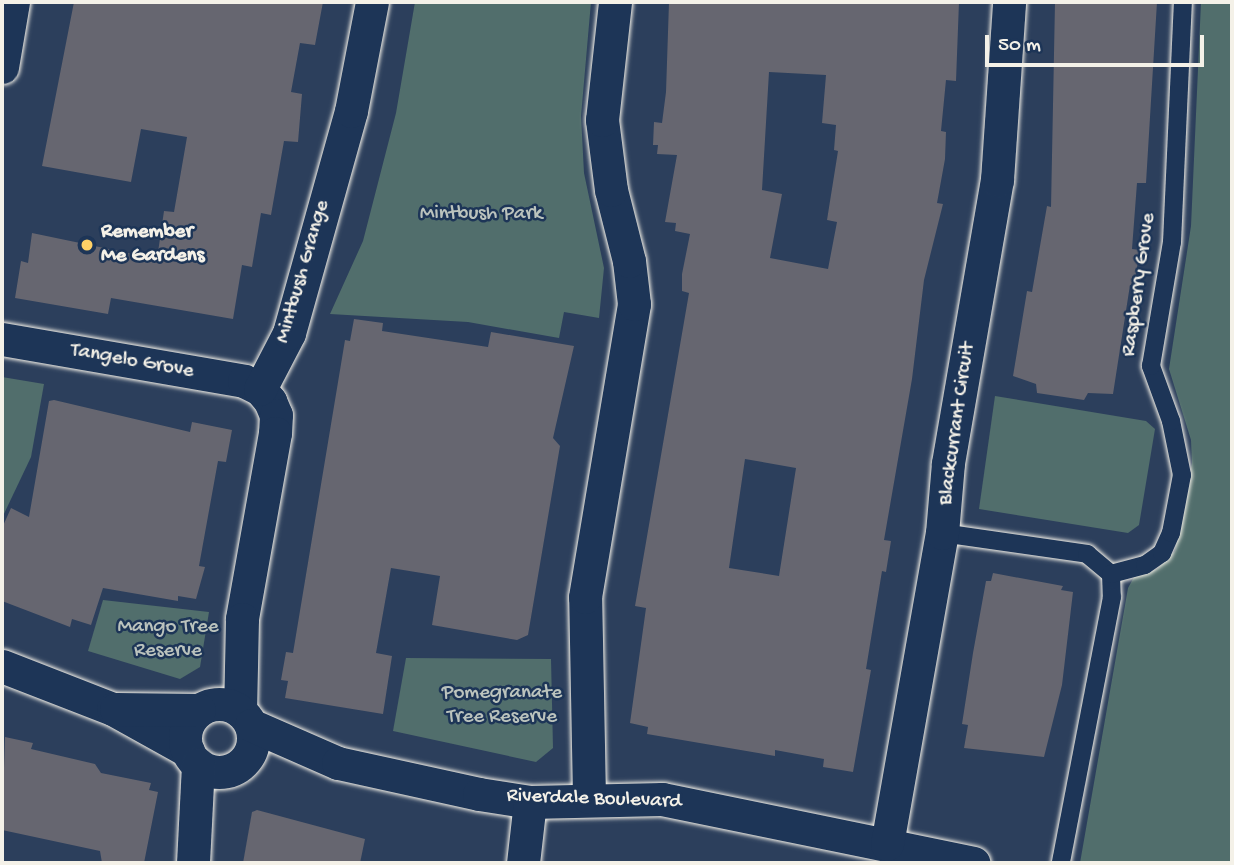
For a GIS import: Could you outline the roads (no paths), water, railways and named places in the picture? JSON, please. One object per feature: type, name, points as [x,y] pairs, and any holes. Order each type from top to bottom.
[{"type":"street","points":[[2,67],[13,2]]},
{"type":"street","name":"Mintbush Grange","points":[[260,389],[289,333],[351,111],[372,2]]},
{"type":"street","points":[[589,797],[585,597],[634,304],[629,261],[611,190],[602,120],[615,2]]},
{"type":"street","name":"Blackcurrant Circuit","points":[[887,844],[942,533],[948,463],[997,180],[1009,2]]},
{"type":"street","name":"Tangelo Grove","points":[[2,339],[244,382],[260,389]]},
{"type":"street","points":[[195,857],[239,765],[253,744],[246,718],[242,619],[276,415],[260,389]]},
{"type":"street","points":[[195,857],[193,758],[187,729],[203,708],[242,619]]},
{"type":"street","points":[[2,666],[113,709],[215,772],[239,765]]},
{"type":"street","points":[[113,709],[230,705],[246,718]]},
{"type":"street","name":"Riverdale Boulevard","points":[[246,718],[338,762]]},
{"type":"street","name":"Riverdale Boulevard","points":[[239,765],[338,762],[530,802],[589,797],[697,804],[974,863]]},
{"type":"street","points":[[523,863],[530,802]]},
{"type":"lane","name":"Raspberry Grove","points":[[1111,574],[1145,565],[1162,553],[1171,533],[1182,475],[1171,421],[1151,366],[1172,242],[1183,2]]},
{"type":"lane","points":[[942,533],[1087,554],[1111,574],[1112,597],[1061,863]]},
{"type":"place","name":"Remember Me Gardens","points":[[87,245]]},
{"type":"park label","name":"Mintbush Park","points":[[481,215]]},
{"type":"park label","name":"Mango Tree Reserve","points":[[168,640]]},
{"type":"park label","name":"Pomegranate Tree Reserve","points":[[502,706]]}]
